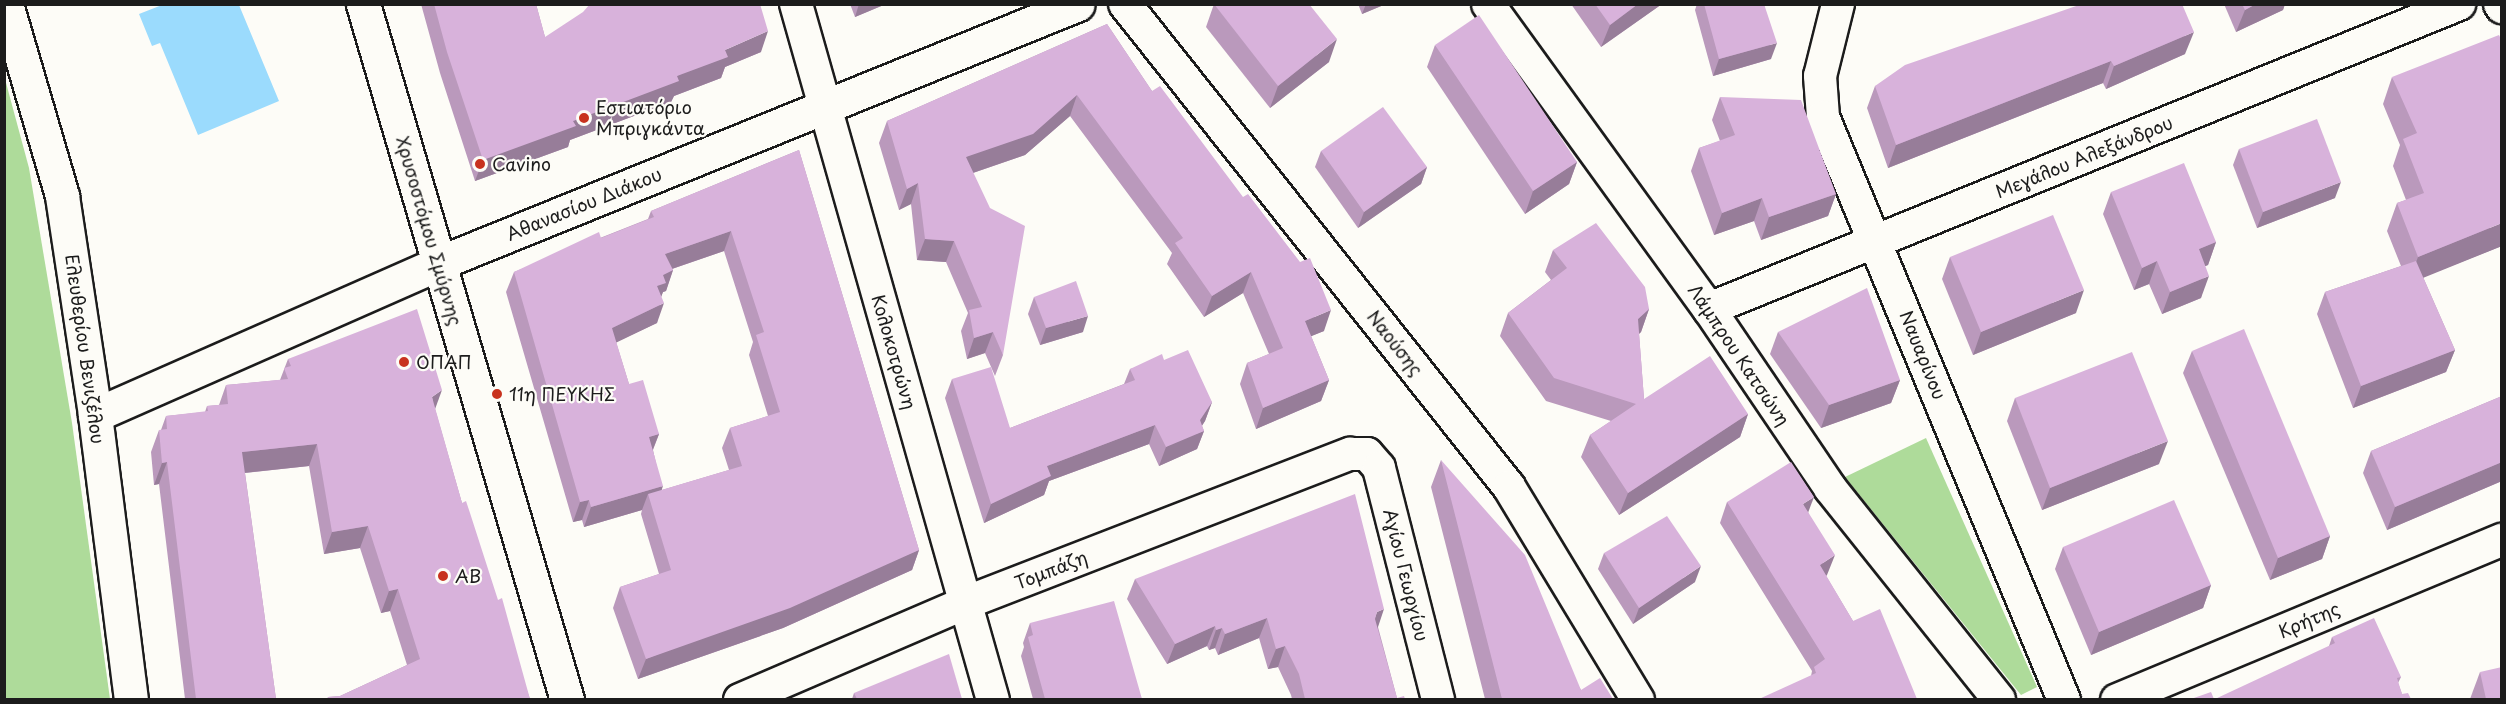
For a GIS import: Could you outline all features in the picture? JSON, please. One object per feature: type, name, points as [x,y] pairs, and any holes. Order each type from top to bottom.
[{"type":"street","name":"Ελευθερίου Βενιζέλου","points":[[6,4],[62,196],[95,415],[131,699]]},
{"type":"street","name":"Χρυσοστόμου Σμύρνης","points":[[363,4],[567,699]]},
{"type":"street","name":"Κολοκοτρώνη","points":[[796,4],[993,699]]},
{"type":"street","name":"Αθανασίου Διάκου","points":[[95,415],[439,263],[1078,4]]},
{"type":"street","name":"Ναούσης","points":[[1125,4],[1509,487],[1638,699]]},
{"type":"street","name":"Λάμπρου Κατσώνη","points":[[1488,4],[1709,309],[1830,488],[1999,699]]},
{"type":"street","name":"Ναυαρίνου","points":[[1838,4],[1820,76],[1823,117],[2064,699]]},
{"type":"street","name":"Μεγάλου Αλεξάνδρου","points":[[1709,309],[2459,4]]},
{"type":"street","name":"Τομπάζη","points":[[740,699],[965,603],[1350,454],[1367,454]]},
{"type":"street","name":"Αγίου Γεωργίου","points":[[1367,454],[1379,468],[1438,699]]},
{"type":"street","name":"Κρήτης","points":[[2117,699],[2502,540]]},
{"type":"green space","points":[[5,79],[29,168],[72,423],[110,699],[5,699]]},
{"type":"green space","points":[[1926,438],[2037,687],[2021,695],[1845,477]]},
{"type":"water","points":[[162,5],[239,5],[279,101],[198,135],[160,43],[152,46],[139,14]]},
{"type":"building","points":[[434,4],[536,4],[545,37],[583,12],[590,4],[760,4],[768,31],[725,50],[728,57],[677,76],[679,81],[573,121],[576,126],[483,160],[447,52]]},
{"type":"building","points":[[1214,4],[1309,4],[1337,39],[1278,86]]},
{"type":"building","points":[[1595,4],[1638,4],[1610,25]]},
{"type":"building","points":[[1704,4],[1764,4],[1777,43],[1719,59]]},
{"type":"building","points":[[2082,4],[2182,4],[2194,32],[2114,66],[2111,61],[1896,145],[1875,86],[1905,65]]},
{"type":"building","points":[[2242,4],[2256,4],[2245,10]]},
{"type":"building","points":[[1479,15],[1577,162],[1533,191],[1435,45]]},
{"type":"building","points":[[1107,24],[1152,91],[1160,86],[1243,197],[1248,194],[1300,262],[1310,258],[1331,310],[1305,321],[1329,380],[1263,408],[1247,363],[1283,348],[1251,272],[1212,296],[1175,243],[1183,238],[1077,95],[1033,134],[966,157],[990,208],[1025,226],[1003,355],[993,332],[974,338],[969,310],[982,307],[954,241],[925,239],[918,183],[907,189],[887,121]]},
{"type":"building","points":[[2499,35],[2502,41],[2502,223],[2418,257],[2397,203],[2424,193],[2403,139],[2417,133],[2392,77]]},
{"type":"building","points":[[1720,97],[1801,100],[1836,194],[1769,217],[1762,198],[1722,213],[1699,148],[1735,135]]},
{"type":"building","points":[[1383,107],[1427,167],[1364,212],[1321,151]]},
{"type":"building","points":[[2317,119],[2341,182],[2263,212],[2239,149]]},
{"type":"building","points":[[799,150],[919,550],[790,608],[646,659],[620,587],[671,570],[648,494],[742,466],[730,428],[780,412],[756,335],[764,332],[731,231],[665,254],[673,270],[663,275],[666,283],[657,286],[664,303],[612,328],[629,384],[643,380],[659,434],[649,437],[663,486],[591,507],[589,500],[580,502],[514,272],[599,232],[601,238],[654,217],[651,211]]},
{"type":"building","points":[[2184,163],[2216,242],[2199,249],[2209,276],[2170,292],[2157,261],[2142,268],[2111,192]]},
{"type":"building","points":[[2053,215],[2084,290],[1981,332],[1950,257]]},
{"type":"building","points":[[1596,223],[1645,287],[1649,309],[1638,319],[1644,399],[1710,356],[1748,414],[1628,493],[1590,435],[1636,404],[1554,378],[1508,313],[1567,268],[1553,250]]},
{"type":"building","points":[[2416,261],[2455,350],[2361,386],[2325,292]]},
{"type":"building","points":[[1076,281],[1088,316],[1046,328],[1034,297]]},
{"type":"building","points":[[1867,288],[1900,380],[1829,405],[1778,332]]},
{"type":"building","points":[[417,309],[442,390],[432,397],[462,503],[466,501],[498,600],[502,598],[530,699],[328,699],[328,697],[340,696],[420,659],[398,589],[389,591],[368,526],[332,532],[317,444],[242,452],[276,699],[196,699],[167,462],[162,463],[159,430],[167,429],[166,416],[208,411],[207,406],[228,404],[226,385],[288,379],[284,368],[291,366],[288,359]]},
{"type":"building","points":[[2244,329],[2330,536],[2278,558],[2192,351]]},
{"type":"building","points":[[1188,350],[1212,402],[1200,420],[1204,431],[1166,447],[1155,425],[1047,466],[1051,476],[991,504],[952,379],[991,367],[1010,428],[1135,380],[1130,369],[1162,354],[1164,360]]},
{"type":"building","points":[[2132,352],[2168,441],[2050,488],[2015,398]]},
{"type":"building","points":[[2502,396],[2502,462],[2395,507],[2371,451]]},
{"type":"building","points":[[1441,460],[1525,555],[1581,690],[1600,678],[1613,699],[1502,699]]},
{"type":"building","points":[[1791,462],[1814,497],[1803,504],[1835,555],[1820,565],[1853,621],[1880,609],[1917,699],[1759,699],[1816,673],[1814,667],[1825,659],[1727,502]]},
{"type":"building","points":[[1355,494],[1384,609],[1377,612],[1375,619],[1397,698],[1404,696],[1405,699],[1305,699],[1299,674],[1285,646],[1276,649],[1267,618],[1225,634],[1222,628],[1216,630],[1215,626],[1175,644],[1135,579]]},
{"type":"building","points":[[2174,500],[2211,585],[2099,632],[2063,547]]},
{"type":"building","points":[[1667,516],[1701,566],[1639,608],[1604,553]]},
{"type":"building","points":[[1114,601],[1142,699],[1045,699],[1028,637],[1033,635],[1030,623]]},
{"type":"building","points":[[2374,618],[2401,677],[2397,678],[2402,694],[2408,693],[2411,699],[2215,699],[2335,643],[2332,637]]},
{"type":"building","points":[[949,654],[962,699],[857,699],[854,693]]},
{"type":"building","points":[[2502,667],[2502,699],[2486,699],[2480,672]]},
{"type":"building","points":[[2211,692],[2214,699],[2191,699]]},
{"type":"place","name":"Εστιατόριο Μπριγκάντα","points":[[584,118]]},
{"type":"place","name":"Cavino","points":[[480,164]]},
{"type":"place","name":"ΟΠΑΠ","points":[[404,362]]},
{"type":"place","name":"11η ΠΕΥΚΗΣ","points":[[497,394]]},
{"type":"place","name":"ΑΒ","points":[[443,576]]}]
